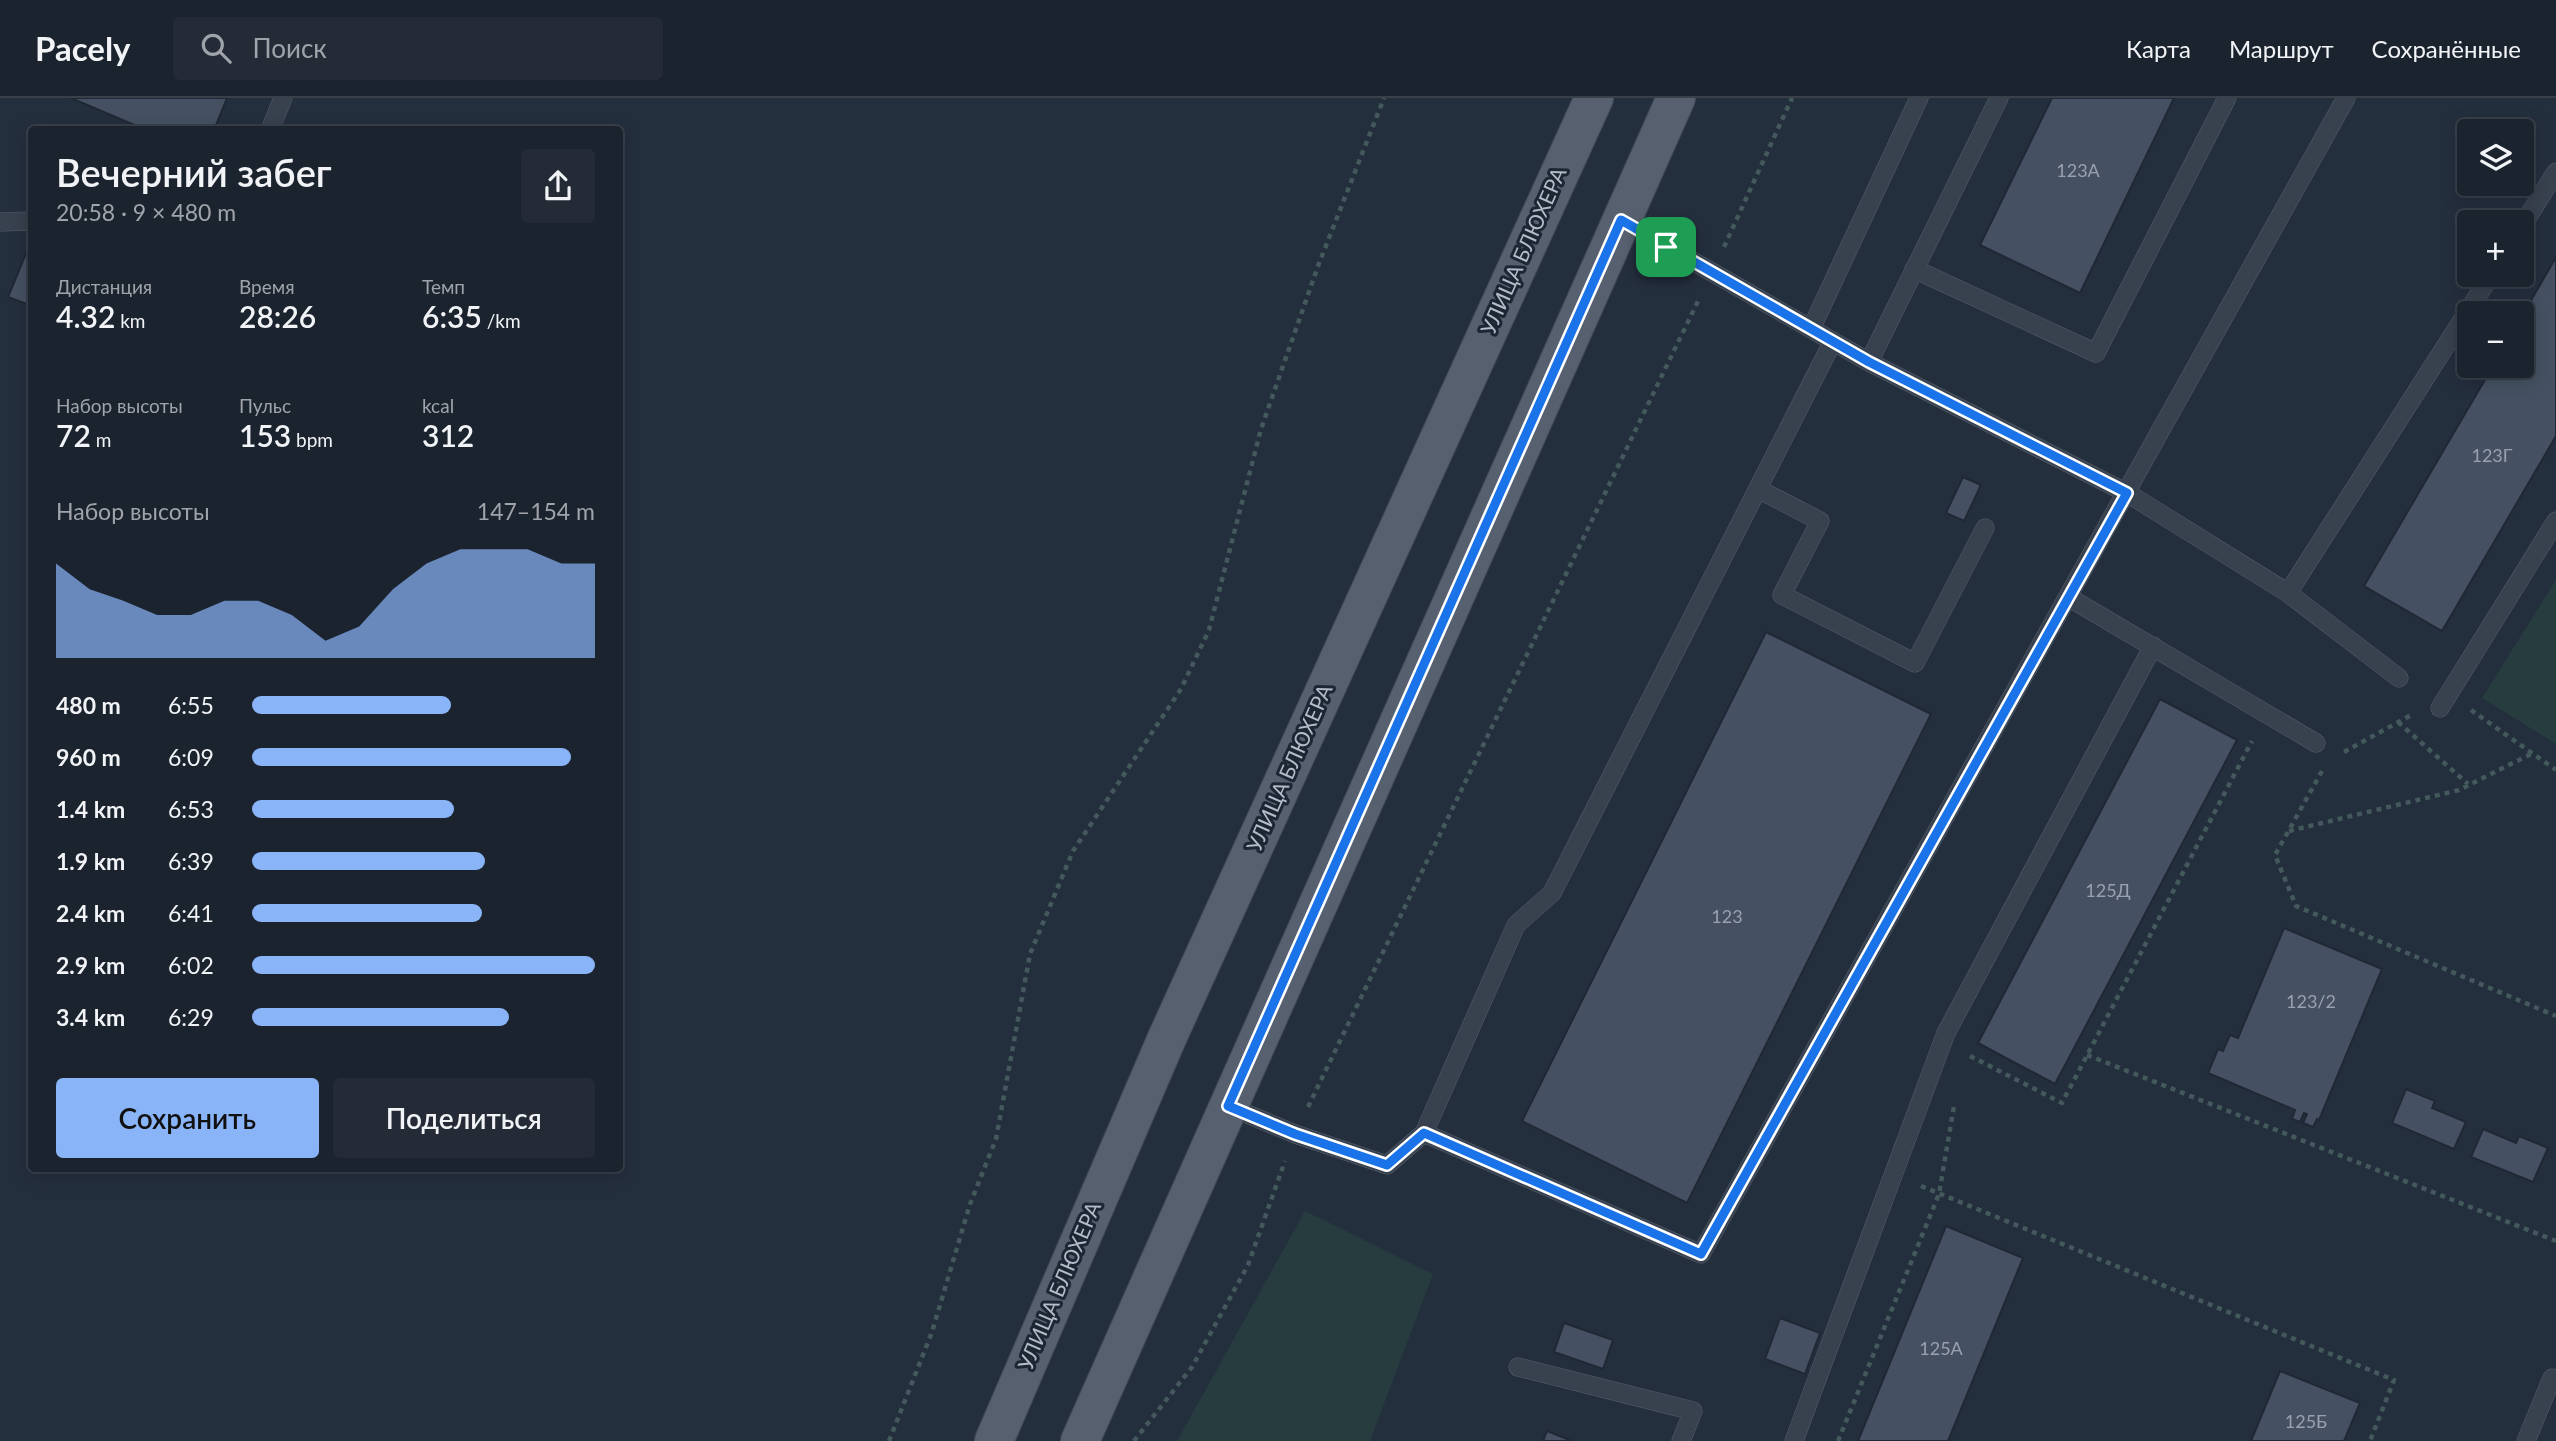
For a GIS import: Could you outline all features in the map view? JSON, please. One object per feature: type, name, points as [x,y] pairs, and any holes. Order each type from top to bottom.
[{"type":"main road","name":"УЛИЦА БЛЮХЕРА","points":[[994,1441],[1167,1038],[1594,98]]},
{"type":"main road","points":[[1080,1441],[1676,98]]},
{"type":"lane","points":[[272,126],[283,98]]},
{"type":"lane","points":[[1811,329],[1919,98]]},
{"type":"lane","points":[[1869,362],[1999,98]]},
{"type":"lane","points":[[1914,269],[2096,354],[2227,98]]},
{"type":"lane","points":[[1424,1133],[1701,1254],[2346,98]]},
{"type":"lane","points":[[2532,210],[2556,172]]},
{"type":"lane","points":[[1621,220],[1869,362],[2127,493],[2288,593],[2399,678]]},
{"type":"lane","points":[[0,222],[28,221]]},
{"type":"lane","points":[[2288,593],[2482,287]]},
{"type":"lane","points":[[1228,1106],[1295,1134],[1387,1165],[1424,1133],[1516,925],[1552,893],[1760,490],[1833,341]]},
{"type":"lane","points":[[1760,490],[1820,521],[1782,594],[1915,663],[1985,528]]},
{"type":"lane","points":[[2444,701],[2556,521]]},
{"type":"lane","points":[[2068,597],[2316,743]]},
{"type":"lane","points":[[1794,1441],[1946,1032],[2153,646]]},
{"type":"lane","points":[[1518,1367],[1693,1411],[1681,1441]]},
{"type":"lane","points":[[2526,1441],[2552,1378]]},
{"type":"path","points":[[889,1441],[932,1332],[970,1204],[996,1139],[1030,954],[1073,851],[1181,689],[1209,630],[1261,429],[1318,266],[1384,98]]},
{"type":"path","points":[[1134,1441],[1192,1367],[1248,1265],[1295,1134],[1712,273],[1791,98]]},
{"type":"path","points":[[2339,755],[2398,722],[2444,701],[2556,770]]},
{"type":"path","points":[[2398,722],[2468,785]]},
{"type":"path","points":[[1962,1052],[2063,1103],[2253,739],[2242,733]]},
{"type":"path","points":[[2288,831],[2468,785],[2533,754]]},
{"type":"path","points":[[2327,762],[2275,855],[2296,906],[2556,1016]]},
{"type":"path","points":[[2087,1055],[2556,1241]]},
{"type":"path","points":[[1838,1441],[1939,1194],[1954,1104]]},
{"type":"path","points":[[1939,1194],[2394,1380],[2370,1441]]},
{"type":"green space","points":[[2556,580],[2556,744],[2482,698]]},
{"type":"green space","points":[[1305,1211],[1433,1274],[1370,1441],[1177,1441]]},
{"type":"building","points":[[71,98],[227,98],[216,126],[137,126]]},
{"type":"building","points":[[2052,98],[2174,98],[2080,293],[1980,245]]},
{"type":"building","points":[[28,249],[28,304],[8,297]]},
{"type":"building","points":[[2556,257],[2556,436],[2442,631],[2364,586],[2486,378],[2534,378],[2534,301],[2531,301]]},
{"type":"building","points":[[1963,477],[1981,485],[1964,521],[1946,513]]},
{"type":"building","points":[[1766,632],[1931,714],[1687,1203],[1522,1121]]},
{"type":"building","points":[[2160,699],[2237,740],[2055,1084],[1978,1043]]},
{"type":"building","points":[[2284,928],[2382,969],[2319,1120],[2317,1119],[2313,1127],[2303,1123],[2307,1114],[2304,1113],[2300,1122],[2292,1119],[2295,1110],[2208,1073],[2218,1049],[2223,1051],[2230,1035],[2238,1038]]},
{"type":"building","points":[[2406,1089],[2435,1101],[2432,1108],[2466,1122],[2454,1149],[2392,1123]]},
{"type":"building","points":[[2483,1129],[2516,1143],[2519,1136],[2548,1148],[2533,1182],[2471,1157]]},
{"type":"building","points":[[1946,1226],[2023,1258],[1948,1441],[1858,1441]]},
{"type":"building","points":[[1780,1318],[1820,1333],[1805,1374],[1765,1359]]},
{"type":"building","points":[[1564,1323],[1613,1340],[1603,1369],[1554,1352]]},
{"type":"building","points":[[2280,1371],[2360,1403],[2344,1441],[2251,1441]]},
{"type":"building","points":[[1547,1431],[1572,1441],[1543,1441]]},
{"type":"route","points":[[1621,220],[1666,247],[1869,362],[2127,493],[1701,1254],[1424,1133],[1387,1165],[1295,1134],[1228,1106],[1621,220]]}]
